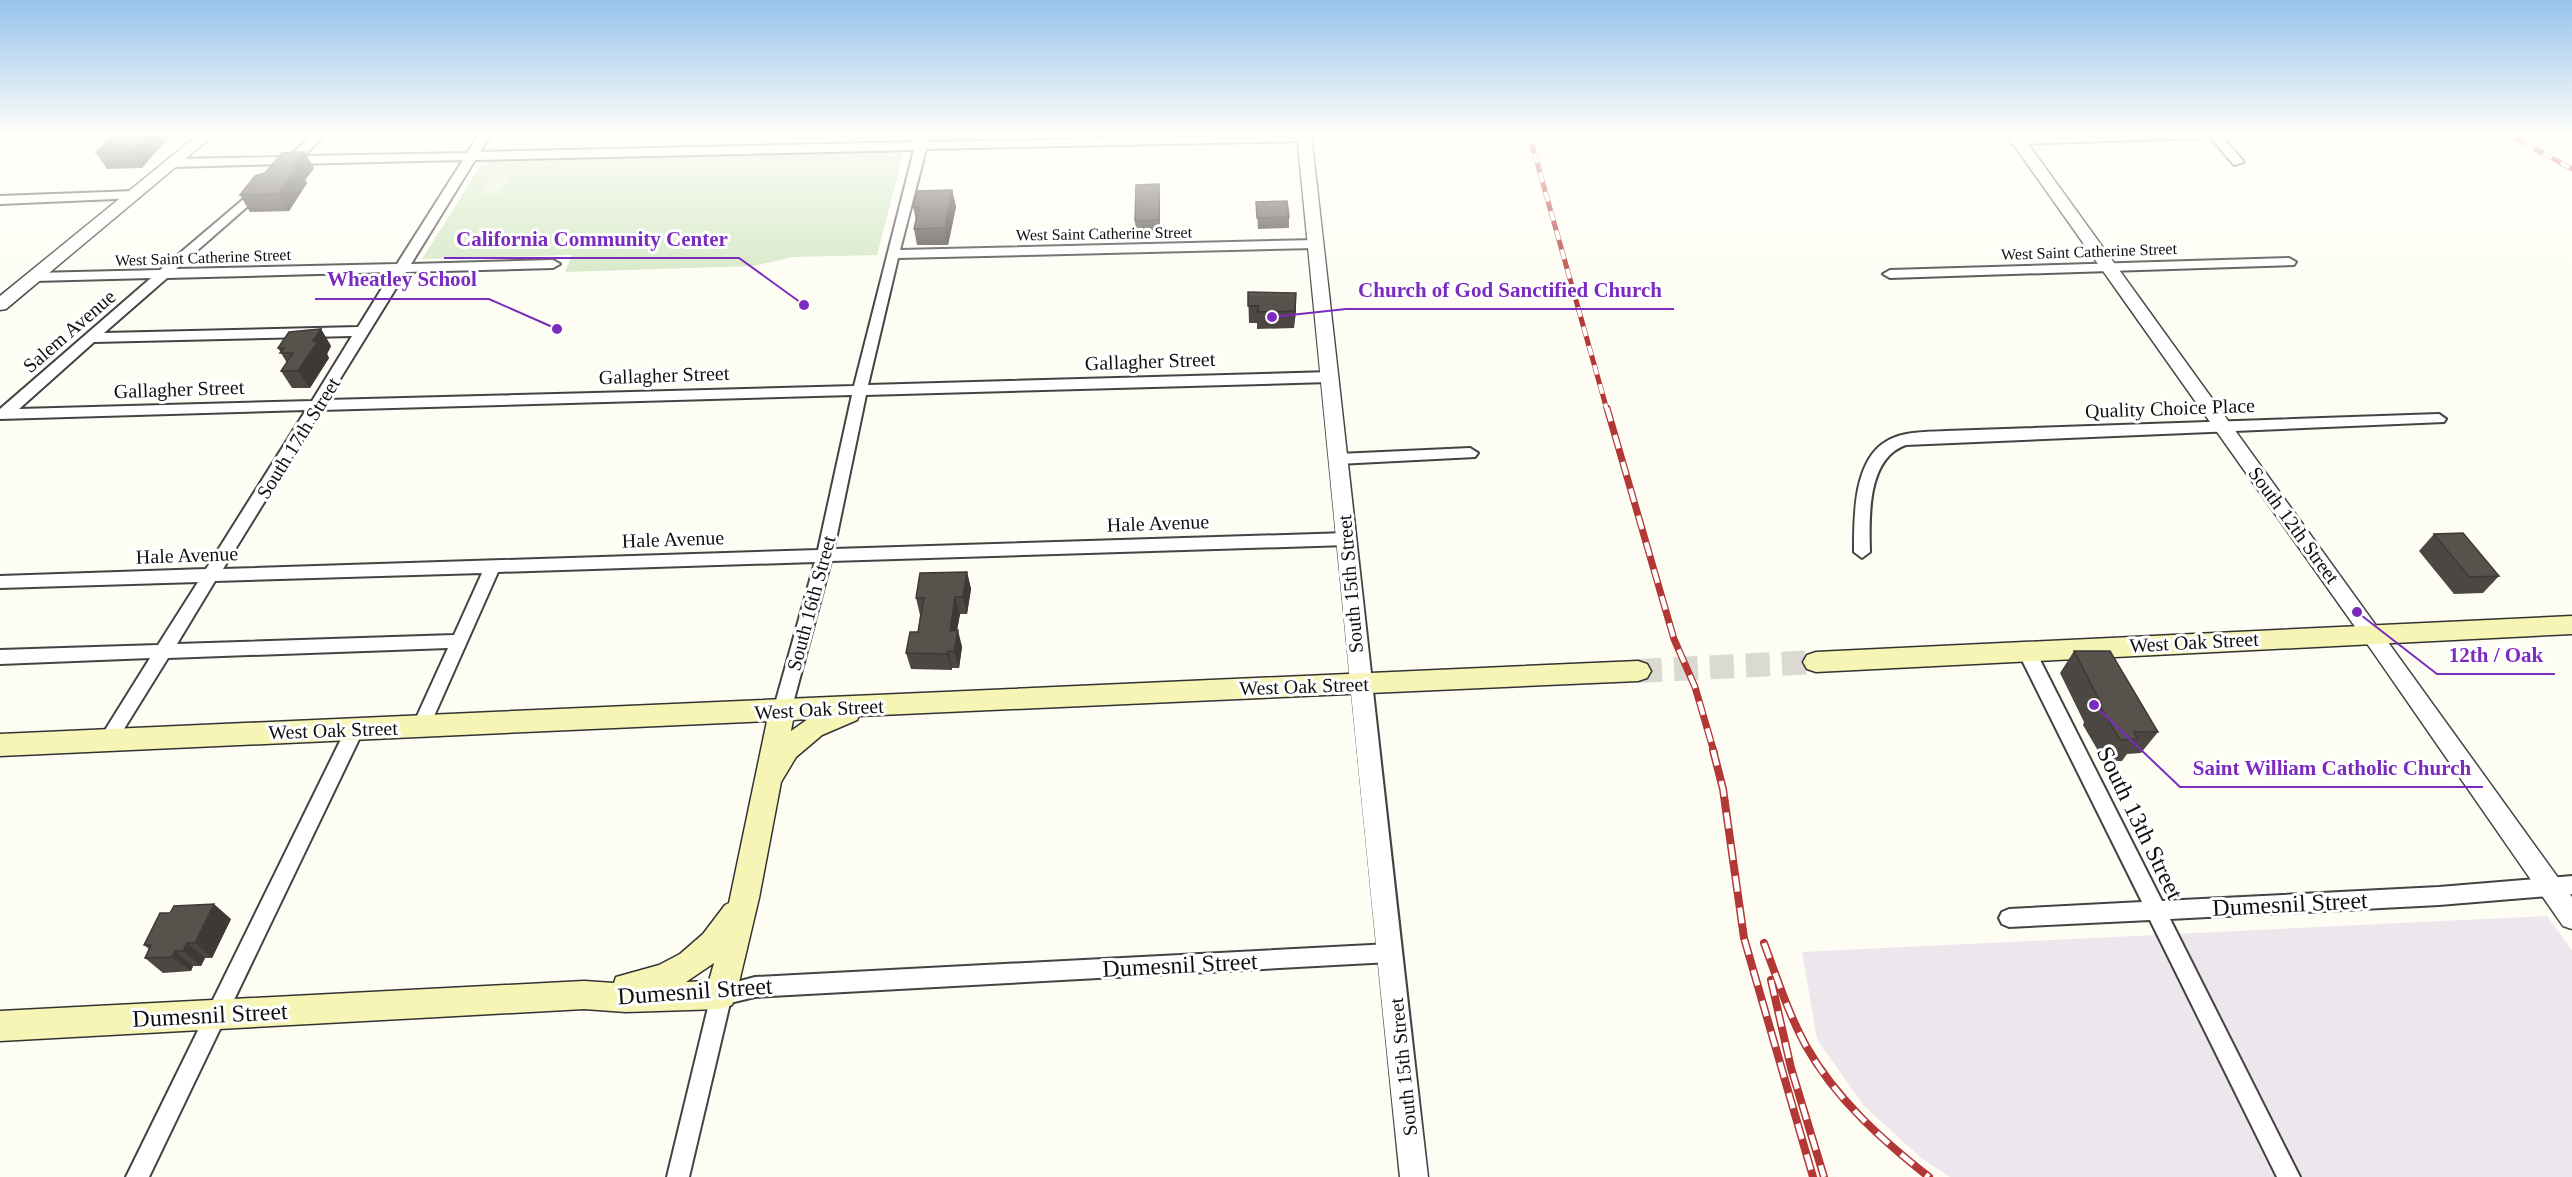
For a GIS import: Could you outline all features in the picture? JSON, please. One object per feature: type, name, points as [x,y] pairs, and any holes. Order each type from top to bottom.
[{"type":"main road","name":"West Oak Street","points":[[1816,662],[2572,625]]},
{"type":"main road","name":"West Oak Street","points":[[0,745],[1638,671]]},
{"type":"main road","points":[[770,780],[787,749],[813,728],[867,706]]},
{"type":"main road","name":"South 16th Street","points":[[721,994],[745,898],[770,780],[773,746],[782,711]]},
{"type":"main road","points":[[584,995],[656,981],[678,972],[711,948],[745,898]]},
{"type":"main road","name":"Dumesnil Street","points":[[0,1026],[584,995],[626,998],[721,994]]},
{"type":"street","points":[[0,305],[141,189]]},
{"type":"street","name":"Salem Avenue","points":[[2,414],[260,189]]},
{"type":"street","name":"South 17th Street","points":[[108,740],[451,189]]},
{"type":"street","name":"South 16th Street","points":[[782,711],[825,555],[861,388],[910,189]]},
{"type":"street","name":"South 15th Street","points":[[1310,189],[1360,684],[1414,1177]]},
{"type":"street","name":"South 12th Street","points":[[2052,189],[2372,634],[2561,886],[2572,918]]},
{"type":"street","points":[[0,200],[134,195]]},
{"type":"street","name":"West Saint Catherine Street","points":[[893,254],[1316,244]]},
{"type":"street","name":"West Saint Catherine Street","points":[[1890,274],[2289,262]]},
{"type":"street","name":"West Saint Catherine Street","points":[[34,277],[553,264]]},
{"type":"street","points":[[91,338],[364,331]]},
{"type":"street","name":"Gallagher Street","points":[[2,414],[861,388],[1330,377]]},
{"type":"street","name":"Quality Choice Place","points":[[1862,552],[1861,531],[1867,484],[1880,455],[1889,445],[1903,440],[2439,419]]},
{"type":"street","points":[[1338,459],[1470,453]]},
{"type":"street","name":"Hale Avenue","points":[[0,582],[1347,538]]},
{"type":"street","points":[[421,727],[493,566]]},
{"type":"street","points":[[0,657],[459,641]]},
{"type":"street","name":"South 13th Street","points":[[2027,652],[2289,1177]]},
{"type":"street","points":[[137,1177],[355,729]]},
{"type":"street","name":"Dumesnil Street","points":[[2009,918],[2470,894],[2561,886]]},
{"type":"street","name":"Dumesnil Street","points":[[721,994],[755,987],[1390,953]]},
{"type":"street","name":"South 16th Street","points":[[678,1177],[721,994]]},
{"type":"shaded area","points":[[2547,916],[2572,950],[2572,1177],[1950,1177],[1920,1157],[1863,1105],[1817,1039],[1802,952]]},
{"type":"green space","points":[[466,189],[894,189],[877,255],[793,257],[753,266],[565,272],[572,255],[422,259]]},
{"type":"green space","points":[[483,189],[502,189],[499,194],[479,195]]},
{"type":"building","points":[[245,189],[283,189],[279,194],[240,195]]},
{"type":"building","points":[[1136,189],[1159,189],[1159,220],[1135,221]]},
{"type":"building","points":[[952,190],[945,228],[914,229],[919,207],[913,207],[917,191]]},
{"type":"building","points":[[1287,201],[1289,217],[1257,218],[1256,202]]},
{"type":"building","points":[[1248,292],[1296,293],[1295,311],[1257,312],[1259,306],[1248,306]]},
{"type":"building","points":[[321,329],[313,341],[318,341],[298,371],[281,371],[293,353],[280,353],[284,348],[278,348],[289,332]]},
{"type":"building","points":[[2463,533],[2499,576],[2469,577],[2434,534]]},
{"type":"building","points":[[967,572],[963,597],[955,597],[950,631],[958,630],[954,651],[948,651],[947,654],[906,653],[910,632],[918,632],[924,598],[916,598],[920,573]]},
{"type":"building","points":[[2074,651],[2110,651],[2158,732],[2134,732],[2138,739],[2120,740],[2098,703],[2101,703]]},
{"type":"building","points":[[214,904],[195,943],[187,943],[183,951],[175,951],[172,957],[145,958],[151,945],[144,945],[160,913],[170,913],[174,906]]},
{"type":"tunnel","points":[[1638,671],[1816,662]]},
{"type":"railway","points":[[1545,189],[1607,410]]},
{"type":"railway","points":[[1607,408],[1674,639],[1695,687],[1714,752]]},
{"type":"railway","points":[[1713,750],[1723,789],[1744,938],[1813,1177]]},
{"type":"railway","points":[[1764,943],[1794,1021],[1806,1046],[1831,1084],[1861,1118],[1929,1177]]},
{"type":"railway","points":[[1771,980],[1791,1068],[1824,1177]]},
{"type":"place","name":"California Community Center","points":[[804,305]]},
{"type":"place","name":"Church of God Sanctified Church","points":[[1272,317]]},
{"type":"place","name":"Wheatley School","points":[[557,329]]},
{"type":"place","name":"12th / Oak","points":[[2357,612]]},
{"type":"place","name":"Saint William Catholic Church","points":[[2094,705]]}]
